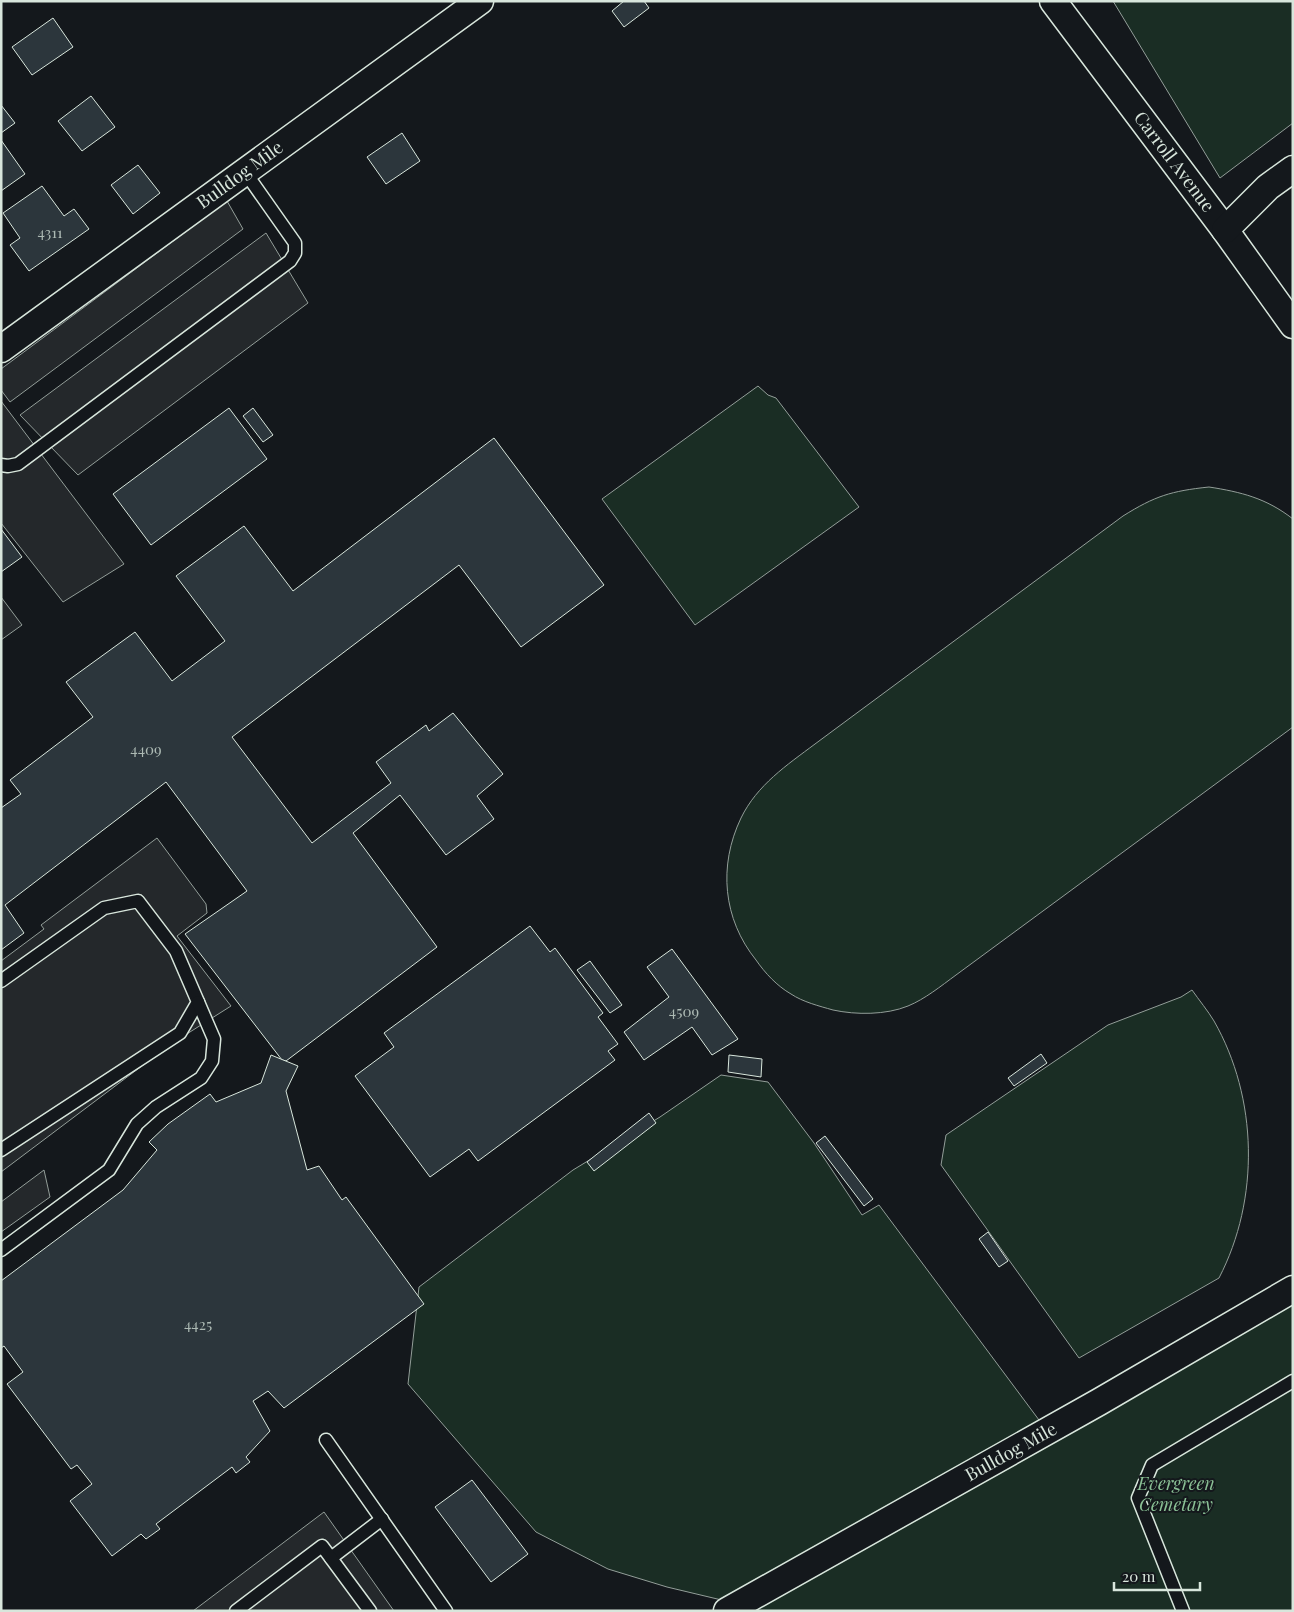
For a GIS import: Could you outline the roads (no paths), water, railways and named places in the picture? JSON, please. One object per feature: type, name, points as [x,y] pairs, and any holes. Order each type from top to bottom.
[{"type":"street","name":"Bulldog Mile","points":[[1,350],[480,1]]},
{"type":"street","name":"Carroll Avenue","points":[[1053,1],[1225,230],[1293,325]]},
{"type":"street","points":[[1225,230],[1268,187],[1293,169]]},
{"type":"street","name":"Bulldog Mile","points":[[727,1611],[1099,1402],[1293,1289]]},
{"type":"lane","points":[[1,465],[18,464],[290,261],[295,253],[295,243],[245,172]]},
{"type":"lane","points":[[1,981],[104,908],[138,901],[176,951],[214,1039],[212,1060],[201,1078],[156,1107],[137,1124],[109,1170],[1,1250]]},
{"type":"lane","points":[[1,1150],[180,1033],[198,1002]]},
{"type":"lane","points":[[1183,1611],[1138,1498],[1152,1465],[1293,1381]]},
{"type":"lane","points":[[326,1440],[446,1611]]},
{"type":"lane","points":[[331,1558],[382,1519]]},
{"type":"lane","points":[[236,1611],[322,1546],[370,1611]]},
{"type":"park label","name":"Evergreen Cemetary","points":[[1176,1494]]}]
